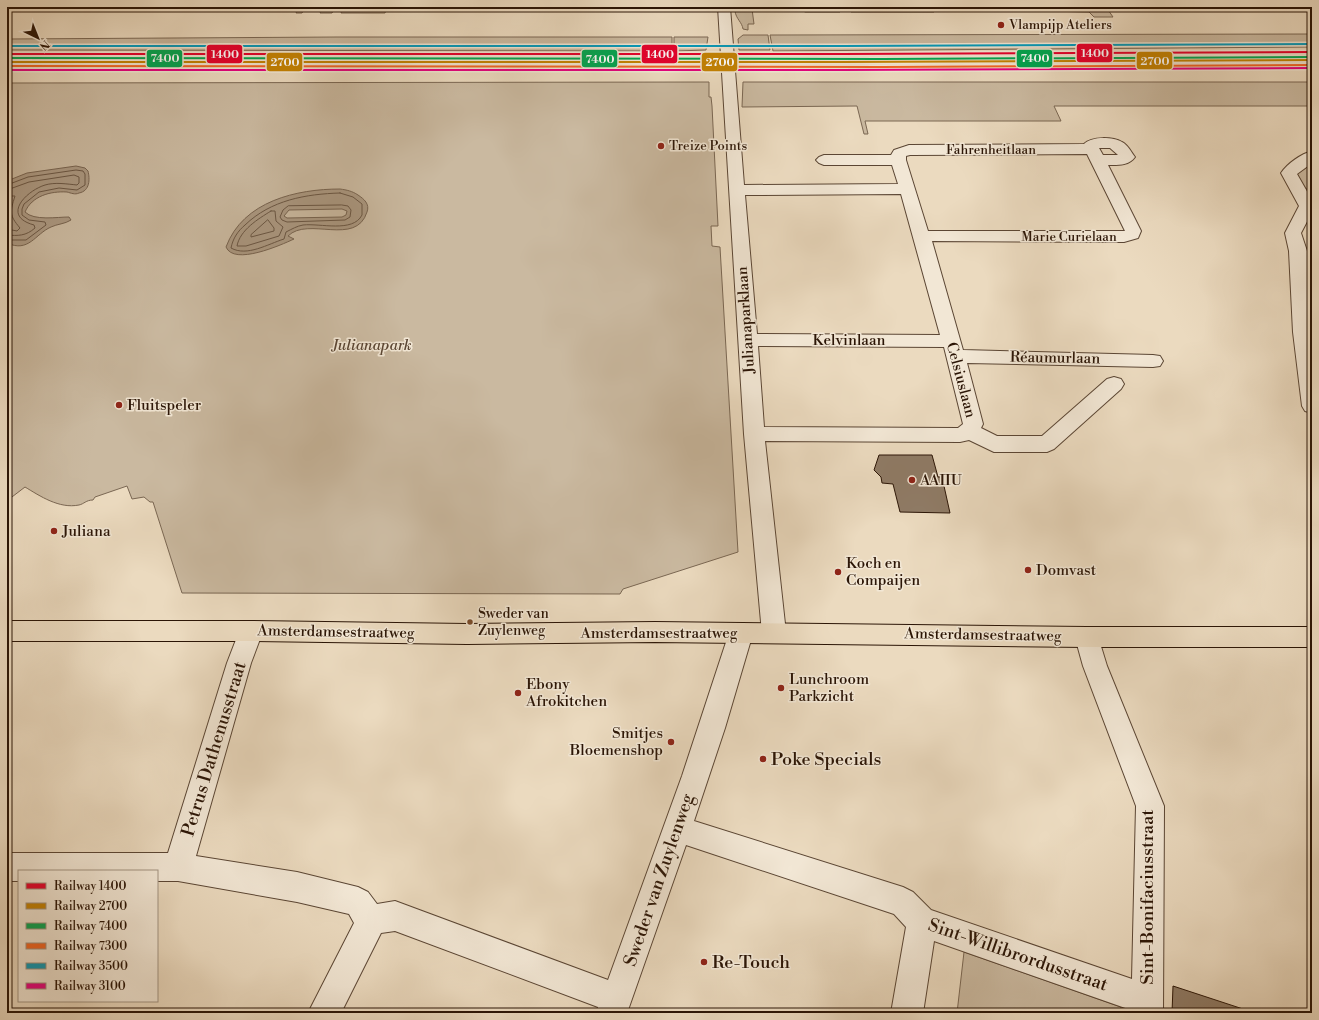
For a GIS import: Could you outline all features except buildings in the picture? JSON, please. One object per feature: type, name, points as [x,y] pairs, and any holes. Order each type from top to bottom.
[{"type":"main road","name":"Amsterdamsestraatweg","points":[[7,631],[251,631],[468,634],[774,633],[1087,637],[1312,637]]},
{"type":"street","name":"Julianaparklaan","points":[[724,7],[746,340],[774,633]]},
{"type":"street","name":"Fahrenheitlaan","points":[[898,160],[899,152],[909,150],[1095,155]]},
{"type":"street","name":"Marie Curielaan","points":[[922,236],[1124,238],[1132,234],[1133,231],[1095,155]]},
{"type":"street","points":[[1312,156],[1289,173],[1310,202],[1293,233],[1305,252],[1302,332],[1312,396]]},
{"type":"street","points":[[824,160],[898,160]]},
{"type":"street","name":"Celsiuslaan","points":[[754,434],[960,435],[970,431],[973,424],[953,348],[922,236],[898,160]]},
{"type":"street","points":[[736,190],[907,189]]},
{"type":"street","name":"Kelvinlaan","points":[[746,340],[953,348]]},
{"type":"street","name":"Réaumurlaan","points":[[953,348],[1154,361]]},
{"type":"street","name":"Réaumurlaan","points":[[970,431],[994,444],[1047,444],[1114,384]]},
{"type":"street","name":"Petrus Dathenusstraat","points":[[178,867],[239,663],[251,631]]},
{"type":"street","name":"Sweder van Zuylenweg","points":[[615,1006],[678,829],[732,665],[741,633]]},
{"type":"street","name":"Sint-Bonifaciusstraat","points":[[1087,637],[1095,666],[1150,806],[1147,1007]]},
{"type":"street","name":"Sint-Willibrordusstraat","points":[[678,829],[903,902],[922,922],[1147,1007]]},
{"type":"street","points":[[7,867],[178,867],[297,887],[358,902],[364,912],[372,920]]},
{"type":"street","points":[[372,920],[395,916],[615,1006]]},
{"type":"street","points":[[324,1013],[372,920]]},
{"type":"street","points":[[907,1013],[922,922]]},
{"type":"green space","points":[[7,7],[62,7],[61,11],[7,11]]},
{"type":"green space","points":[[123,7],[160,8],[158,11],[120,11]]},
{"type":"green space","points":[[234,7],[290,8],[289,10],[223,11]]},
{"type":"green space","points":[[299,7],[335,7],[332,13],[320,13],[321,11],[303,11],[302,13],[296,13]]},
{"type":"green space","points":[[343,7],[397,7],[397,10],[386,10],[385,13],[341,13]]},
{"type":"green space","points":[[400,7],[470,7],[469,10],[398,10]]},
{"type":"green space","points":[[744,7],[839,7],[840,12],[752,9],[754,24],[748,24],[748,30],[743,29],[735,11],[747,9]]},
{"type":"green space","points":[[849,7],[950,7],[952,11],[851,12]]},
{"type":"green space","points":[[957,7],[1106,7],[1113,17],[1094,17],[1089,12],[1046,11],[1036,8]]},
{"type":"green space","points":[[1312,34],[1312,47],[773,51],[770,35]]},
{"type":"green space","points":[[743,35],[768,35],[770,50],[739,50],[738,39]]},
{"type":"green space","points":[[672,37],[672,49],[674,50],[674,37],[708,37],[706,50],[676,51],[7,50],[7,39]]},
{"type":"green space","name":"Julianapark","points":[[709,82],[709,97],[711,97],[712,106],[718,226],[711,226],[712,246],[720,247],[738,552],[623,589],[620,594],[182,593],[153,502],[150,502],[144,497],[132,499],[127,486],[95,497],[93,500],[72,506],[50,501],[25,487],[8,500],[7,499],[7,83]]},
{"type":"green space","points":[[743,82],[1312,82],[1312,106],[1054,106],[1061,121],[865,121],[868,134],[864,134],[857,106],[742,107]]},
{"type":"green space","points":[[1312,164],[1312,187],[1307,189],[1304,188],[1296,174]]},
{"type":"green space","points":[[964,952],[1121,1007],[1120,1013],[957,1013]]},
{"type":"water","points":[[76,166],[85,168],[88,171],[89,181],[83,192],[73,194],[67,192],[54,192],[42,196],[32,202],[25,212],[34,217],[69,217],[71,220],[45,230],[31,241],[21,246],[7,243],[7,181],[27,173]]},
{"type":"water","points":[[323,190],[347,190],[362,198],[366,202],[368,209],[361,222],[353,228],[342,230],[307,229],[297,231],[288,236],[294,239],[269,249],[248,254],[238,255],[231,252],[226,247],[234,231],[258,208],[290,195]],"holes":[[[342,209],[347,211],[346,215],[342,217],[287,218],[284,216],[289,210]]]},
{"type":"rail line","name":"3500","points":[[7,46],[842,46],[1312,44]]},
{"type":"rail line","name":"1400","points":[[7,54],[842,54],[1312,52]]},
{"type":"rail line","name":"7400","points":[[7,58],[882,59],[1312,57]]},
{"type":"rail line","name":"2700","points":[[7,62],[842,62],[1312,60]]},
{"type":"rail line","name":"7300","points":[[7,66],[882,67],[1312,65]]},
{"type":"rail line","name":"3100","points":[[7,70],[842,70],[1312,68]]},
{"type":"place","name":"Vlampijp Ateliers","points":[[1001,25]]},
{"type":"place","name":"Treize Points","points":[[661,146]]},
{"type":"place","name":"Fluitspeler","points":[[119,405]]},
{"type":"place","name":"AAIIU","points":[[912,480]]},
{"type":"place","name":"Juliana","points":[[54,531]]},
{"type":"place","name":"Domvast","points":[[1028,570]]},
{"type":"place","name":"Koch en Compaijen","points":[[838,572]]},
{"type":"place","name":"Sweder van Zuylenweg","points":[[470,622]]},
{"type":"place","name":"Lunchroom Parkzicht","points":[[781,688]]},
{"type":"place","name":"Ebony Afrokitchen","points":[[518,693]]},
{"type":"place","name":"Smitjes Bloemenshop","points":[[671,742]]},
{"type":"place","name":"Poke Specials","points":[[763,759]]},
{"type":"place","name":"Re-Touch","points":[[704,962]]}]
